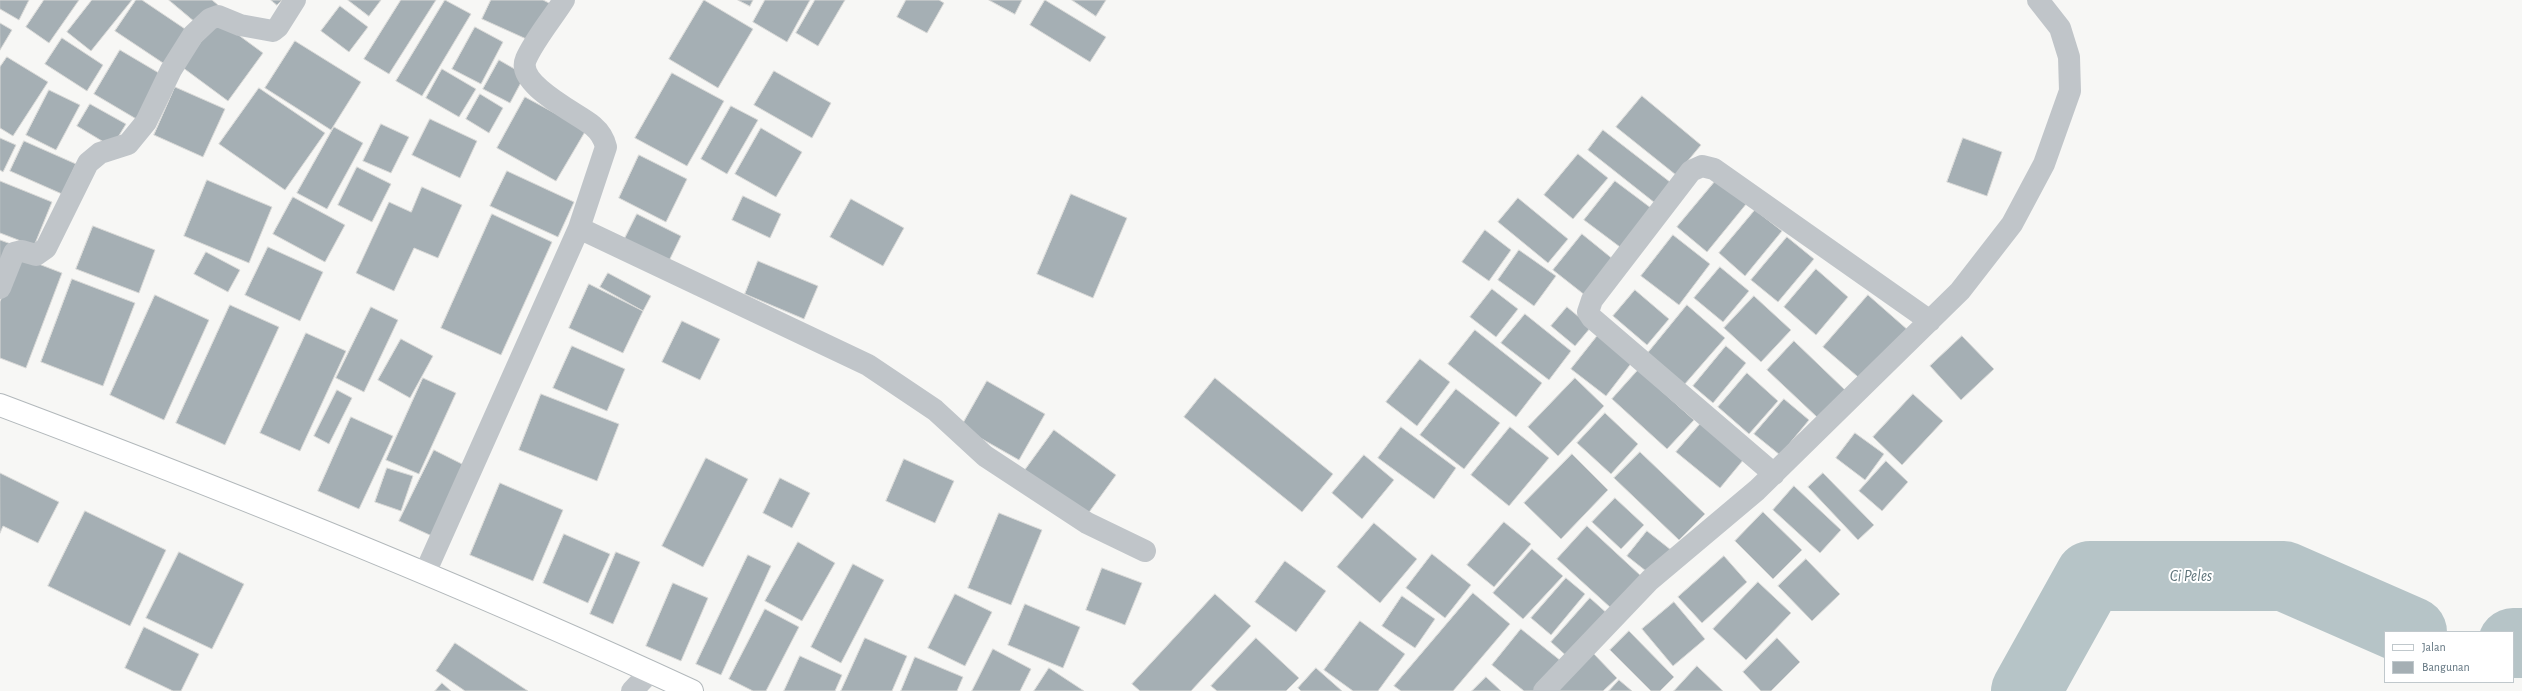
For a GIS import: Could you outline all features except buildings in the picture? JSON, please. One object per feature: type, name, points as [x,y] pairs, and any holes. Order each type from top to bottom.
[{"type":"main road","points":[[0,405],[195,478],[424,573],[692,691]]},
{"type":"street","points":[[0,288],[14,253],[22,250],[36,255],[46,248],[88,163],[100,154],[128,144],[146,122],[171,70],[193,35],[210,19],[218,16],[240,24],[273,31],[278,28],[295,0]]},
{"type":"street","points":[[424,573],[579,228],[606,146],[603,137],[593,126],[542,92],[527,76],[525,67],[526,60],[564,0]]},
{"type":"street","points":[[1544,691],[1650,580],[1774,474],[1930,321],[1960,291],[2012,224],[2044,164],[2070,91],[2069,57],[2060,28],[2038,0]]},
{"type":"street","points":[[1774,474],[1592,318],[1588,312],[1592,300],[1691,171],[1702,166],[1714,168],[1930,321]]},
{"type":"street","points":[[579,228],[868,365],[935,410],[985,456],[1087,523],[1145,551]]},
{"type":"street","points":[[632,691],[650,672]]},
{"type":"waterway","name":"Ci Peles","points":[[2026,691],[2090,576],[2284,576],[2410,631]]},
{"type":"waterway","name":"Ci Peles","points":[[2514,643],[2522,643]]}]
